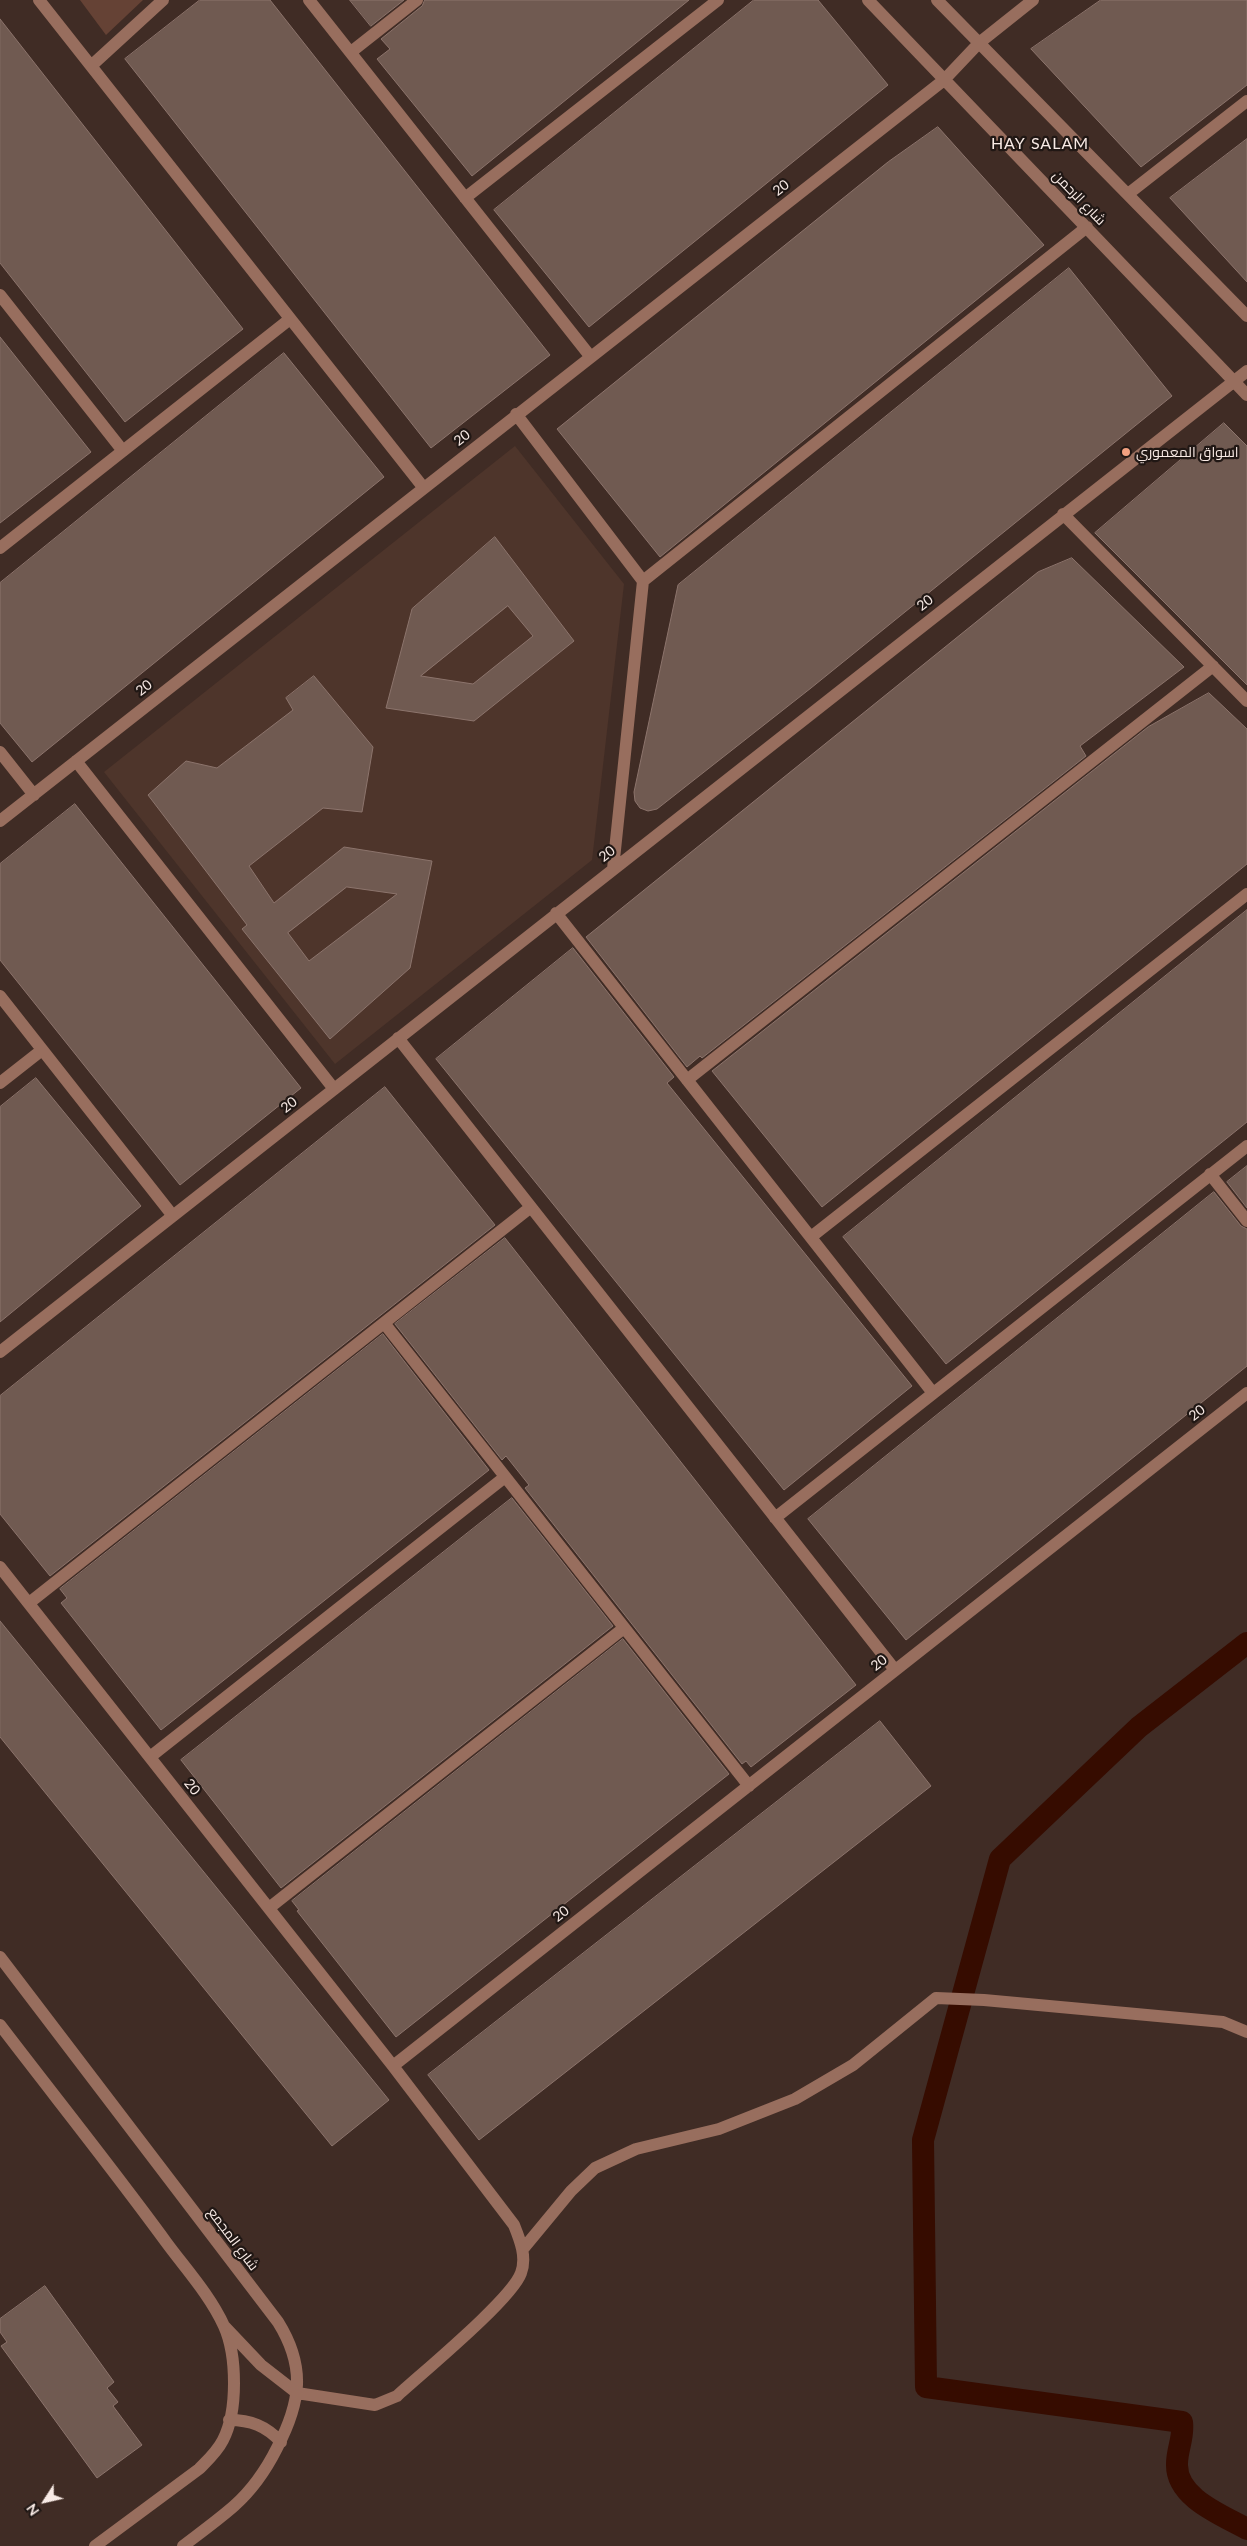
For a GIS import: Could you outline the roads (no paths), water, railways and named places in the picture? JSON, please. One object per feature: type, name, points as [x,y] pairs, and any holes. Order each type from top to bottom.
[{"type":"street","points":[[39,0],[423,487]]},
{"type":"street","points":[[91,66],[163,0]]},
{"type":"street","points":[[309,0],[590,356]]},
{"type":"street","points":[[351,52],[417,0]]},
{"type":"street","points":[[465,198],[718,0]]},
{"type":"street","name":"شارع الرحمن","points":[[868,0],[1247,395]]},
{"type":"street","points":[[936,0],[1247,316]]},
{"type":"street","points":[[979,43],[1033,0]]},
{"type":"street","name":"20","points":[[0,821],[423,487],[944,80],[979,43]]},
{"type":"street","points":[[1128,194],[1247,101]]},
{"type":"street","points":[[642,581],[1087,228]]},
{"type":"street","points":[[0,296],[122,451]]},
{"type":"street","points":[[0,548],[290,319]]},
{"type":"street","name":"20","points":[[0,1352],[1247,371]]},
{"type":"street","points":[[516,414],[642,581],[613,869]]},
{"type":"street","points":[[1063,514],[1247,701]]},
{"type":"street","points":[[687,1080],[1213,666]]},
{"type":"street","points":[[0,752],[34,794]]},
{"type":"street","points":[[76,761],[334,1089]]},
{"type":"street","points":[[811,1237],[1247,894]]},
{"type":"street","points":[[556,913],[933,1393]]},
{"type":"street","points":[[0,996],[173,1216]]},
{"type":"street","points":[[398,1038],[895,1670]]},
{"type":"street","points":[[0,1083],[42,1050]]},
{"type":"street","points":[[775,1518],[1247,1146]]},
{"type":"street","points":[[1210,1174],[1247,1221]]},
{"type":"street","points":[[29,1603],[531,1208]]},
{"type":"street","points":[[384,1323],[748,1786]]},
{"type":"street","name":"20","points":[[0,1567],[393,2066],[1247,1393]]},
{"type":"street","points":[[150,1757],[505,1477]]},
{"type":"street","points":[[268,1908],[624,1628]]},
{"type":"street","name":"شارع المجمع","points":[[0,1957],[278,2322],[294,2354],[297,2393],[292,2417],[271,2461],[247,2494],[183,2546]]},
{"type":"street","points":[[523,2249],[571,2191],[595,2168],[636,2149],[718,2129],[795,2099],[853,2065],[936,1998],[984,2000],[1223,2022],[1247,2032]]},
{"type":"street","points":[[0,2025],[154,2225],[213,2306],[224,2326],[230,2344],[234,2382],[229,2420],[224,2439],[206,2462],[94,2546]]},
{"type":"street","points":[[224,2326],[262,2365],[297,2393],[375,2405],[397,2396],[506,2296],[521,2273],[523,2249],[514,2225],[393,2066]]},
{"type":"street","points":[[229,2420],[252,2422],[273,2433],[281,2442]]},
{"type":"waterway","points":[[1247,1643],[1139,1727],[1000,1859],[923,2140],[926,2387],[1182,2422],[1177,2464],[1179,2476],[1184,2487],[1202,2504],[1247,2529]]},
{"type":"place","name":"اسواق المعموري","points":[[1126,452]]},
{"type":"district","name":"HAY SALAM","points":[[1040,144]]}]
